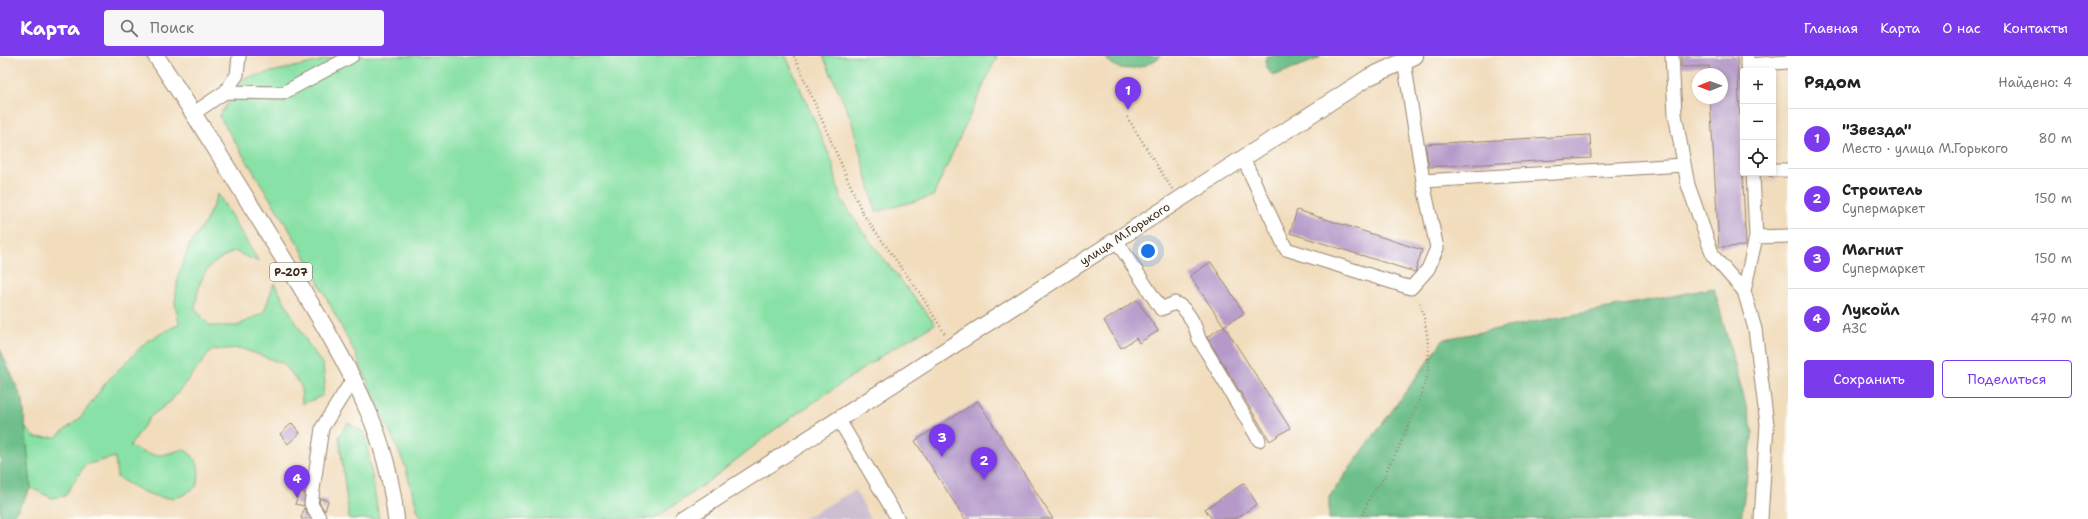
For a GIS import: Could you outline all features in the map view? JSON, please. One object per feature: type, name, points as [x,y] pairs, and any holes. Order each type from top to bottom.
[{"type":"main road","name":"Р-207","points":[[156,56],[194,113],[299,284],[353,379],[369,412],[385,460],[396,519]]},
{"type":"main road","name":"улица М.Горького","points":[[684,519],[1370,77],[1410,58]]},
{"type":"main road","name":"Р-207","points":[[394,503],[403,519]]},
{"type":"street","points":[[194,113],[224,92],[237,75],[239,56]]},
{"type":"street","points":[[224,92],[283,93],[352,56]]},
{"type":"street","points":[[1672,56],[1675,114],[1688,185],[1714,256],[1744,291],[1755,329],[1766,424],[1761,519]]},
{"type":"street","points":[[1243,158],[1286,249],[1411,288],[1428,269],[1437,248],[1423,181],[1410,58]]},
{"type":"street","points":[[1747,64],[1788,62]]},
{"type":"street","points":[[1423,181],[1684,164]]},
{"type":"street","points":[[1776,170],[1788,170]]},
{"type":"street","points":[[1744,291],[1756,237],[1753,176]]},
{"type":"street","points":[[1756,237],[1788,236]]},
{"type":"street","points":[[1116,240],[1161,308],[1175,303],[1181,305],[1196,329],[1198,340],[1259,440]]},
{"type":"street","points":[[320,519],[311,504],[322,428],[353,379]]},
{"type":"street","points":[[839,420],[898,519]]},
{"type":"path","points":[[794,56],[863,214],[919,292],[945,334]]},
{"type":"path","points":[[1127,117],[1179,200]]},
{"type":"path","points":[[1361,519],[1370,497],[1386,475],[1386,471],[1395,458],[1426,379],[1429,364],[1426,320],[1420,303]]},
{"type":"shaded area","points":[[855,490],[871,519],[803,519]]},
{"type":"green space","points":[[343,56],[786,56],[832,161],[840,197],[863,232],[935,324],[892,349],[782,424],[713,478],[655,519],[423,519],[418,512],[405,466],[354,351],[300,247],[219,116],[245,78]]},
{"type":"green space","points":[[823,56],[997,56],[933,196],[876,212],[851,119]]},
{"type":"green space","points":[[1104,56],[1161,56],[1145,65],[1125,69],[1118,68],[1113,65]]},
{"type":"green space","points":[[1266,56],[1321,56],[1318,59],[1273,76],[1266,65]]},
{"type":"green space","points":[[218,194],[259,262],[234,251],[209,267],[201,280],[195,309],[210,326],[237,326],[264,312],[274,283],[310,347],[323,365],[325,383],[322,396],[302,404],[301,386],[284,364],[240,348],[212,350],[171,401],[150,417],[130,446],[144,453],[156,455],[168,454],[183,449],[196,460],[198,464],[199,474],[197,486],[178,497],[170,498],[154,496],[117,477],[115,457],[85,465],[65,496],[52,498],[31,488],[25,427],[36,438],[56,437],[80,418],[107,381],[147,341],[179,324],[175,303],[178,276],[190,244],[205,223]]},
{"type":"green space","points":[[1714,288],[1753,431],[1741,519],[1329,519],[1329,497],[1444,339]]},
{"type":"green space","points":[[0,349],[23,401],[31,488],[12,519],[0,519]]},
{"type":"green space","points":[[348,423],[365,433],[379,519],[349,519],[339,436]]},
{"type":"building","points":[[1681,56],[1737,56],[1740,119],[1740,176],[1743,176],[1746,246],[1719,247],[1710,104],[1728,104],[1728,68],[1709,68],[1709,66],[1681,67]]},
{"type":"building","points":[[1590,135],[1591,158],[1429,167],[1425,144]]},
{"type":"building","points":[[1297,210],[1422,250],[1415,272],[1290,233]]},
{"type":"building","points":[[1211,262],[1244,313],[1224,326],[1190,276]]},
{"type":"building","points":[[1137,300],[1158,331],[1139,343],[1136,338],[1121,348],[1104,321]]},
{"type":"building","points":[[1224,326],[1290,428],[1270,441],[1207,337]]},
{"type":"building","points":[[978,401],[1053,519],[965,519],[915,441]]},
{"type":"building","points":[[292,423],[300,433],[288,444],[280,434]]},
{"type":"building","points":[[1244,483],[1257,504],[1235,519],[1212,519],[1205,509]]},
{"type":"building","points":[[300,491],[305,493],[304,506],[295,504]]},
{"type":"building","points":[[320,498],[328,501],[325,511],[319,502]]},
{"type":"building","points":[[304,508],[311,519],[301,519]]},
{"type":"place","name":"\"Звезда\"","points":[[1128,110]]},
{"type":"place","name":"Магнит","points":[[942,457]]},
{"type":"place","name":"Строитель","points":[[984,480]]},
{"type":"place","name":"Лукойл","points":[[297,498]]}]
